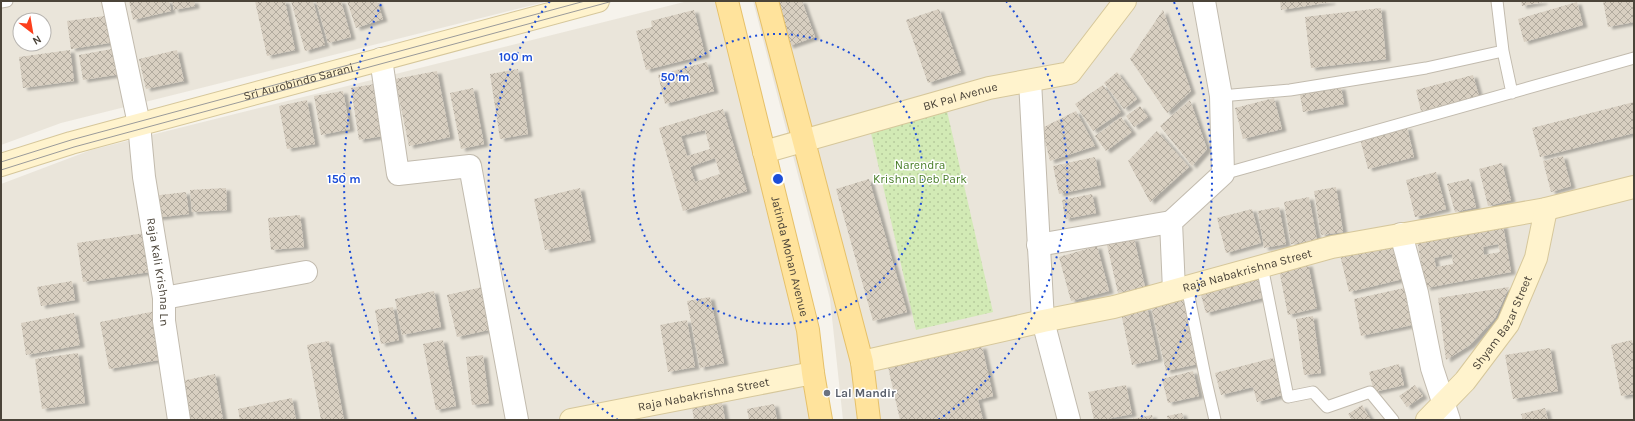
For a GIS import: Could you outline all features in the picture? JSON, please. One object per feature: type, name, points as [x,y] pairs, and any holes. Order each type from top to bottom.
[{"type":"main road","name":"Jatinda Mohan Avenue","points":[[727,1],[808,330],[821,420]]},
{"type":"main road","points":[[767,1],[862,362],[869,420]]},
{"type":"street","name":"Raja Kali Krishna Ln","points":[[113,1],[139,124],[144,177],[164,298],[164,321],[179,420]]},
{"type":"street","name":"Sri Aurobindo Sarani","points":[[1,165],[139,124],[598,1]]},
{"type":"street","name":"BK Pal Avenue","points":[[764,152],[989,88],[1070,73],[1126,1]]},
{"type":"street","points":[[1038,245],[1170,222],[1223,174],[1221,96],[1204,1]]},
{"type":"street","points":[[381,59],[398,174],[470,166],[517,420]]},
{"type":"street","points":[[1030,81],[1043,321],[1069,420]]},
{"type":"street","name":"Raja Nabakrishna Street","points":[[862,362],[1043,321],[1114,307],[1332,247],[1546,209],[1634,187]]},
{"type":"street","name":"Shyam Bazar Street","points":[[1426,420],[1447,412],[1465,381],[1508,324],[1536,258],[1546,209]]},
{"type":"street","points":[[1170,222],[1180,288]]},
{"type":"street","points":[[1401,234],[1417,293],[1432,368],[1447,412]]},
{"type":"street","points":[[164,298],[306,272]]},
{"type":"street","name":"Raja Nabakrishna Street","points":[[571,420],[646,413],[813,373]]},
{"type":"lane","points":[[1,2],[7,1]]},
{"type":"lane","points":[[1497,1],[1503,51],[1512,93]]},
{"type":"lane","points":[[1221,96],[1290,90],[1426,68],[1503,51]]},
{"type":"lane","points":[[1223,174],[1634,58]]},
{"type":"lane","points":[[1262,266],[1288,397],[1313,392],[1327,407],[1370,392],[1394,420]]},
{"type":"lane","points":[[1180,288],[1206,381],[1215,420]]},
{"type":"shaded area","points":[[1,1],[549,1],[61,123],[1,145]]},
{"type":"shaded area","points":[[688,1],[717,1],[819,420],[1,420],[1,184],[91,150]]},
{"type":"shaded area","points":[[753,1],[1634,1],[1634,420],[843,420],[830,299]]},
{"type":"green space","name":"Narendra Krishna Deb Park","points":[[947,111],[993,312],[916,330],[870,129]]},
{"type":"building","points":[[129,1],[169,1],[171,11],[133,20]]},
{"type":"building","points":[[172,1],[194,1],[195,6],[174,10]]},
{"type":"building","points":[[255,1],[285,1],[295,50],[267,56]]},
{"type":"building","points":[[291,1],[313,1],[325,45],[305,51]]},
{"type":"building","points":[[316,1],[341,1],[351,37],[328,43]]},
{"type":"building","points":[[347,1],[377,1],[383,19],[356,28]]},
{"type":"building","points":[[773,1],[802,1],[815,37],[789,46]]},
{"type":"building","points":[[1280,1],[1331,1],[1331,2],[1281,10]]},
{"type":"building","points":[[1521,1],[1543,1],[1543,2],[1522,6]]},
{"type":"building","points":[[1603,1],[1634,1],[1634,22],[1608,27]]},
{"type":"building","points":[[1577,2],[1583,25],[1524,42],[1518,19]]},
{"type":"building","points":[[1381,8],[1386,59],[1311,68],[1305,17]]},
{"type":"building","points":[[939,9],[961,72],[928,83],[906,20]]},
{"type":"building","points":[[694,10],[705,55],[646,70],[636,31],[652,27],[651,21]]},
{"type":"building","points":[[1163,10],[1191,91],[1167,113],[1130,59]]},
{"type":"building","points":[[112,15],[116,42],[71,49],[67,21]]},
{"type":"building","points":[[117,48],[121,74],[83,80],[79,55]]},
{"type":"building","points":[[70,50],[74,81],[23,88],[19,57]]},
{"type":"building","points":[[177,50],[184,81],[146,89],[139,59]]},
{"type":"building","points":[[707,62],[714,91],[665,104],[658,75]]},
{"type":"building","points":[[518,69],[528,134],[500,139],[490,74]]},
{"type":"building","points":[[437,71],[450,137],[409,146],[395,79]]},
{"type":"building","points":[[1117,72],[1137,99],[1124,109],[1104,83]]},
{"type":"building","points":[[1473,75],[1479,96],[1421,111],[1416,90]]},
{"type":"building","points":[[381,83],[389,135],[359,140],[351,88]]},
{"type":"building","points":[[1103,85],[1121,112],[1093,131],[1075,104]]},
{"type":"building","points":[[1341,87],[1344,104],[1303,112],[1300,95]]},
{"type":"building","points":[[473,88],[484,144],[461,149],[450,93]]},
{"type":"building","points":[[343,91],[350,129],[321,135],[314,96]]},
{"type":"building","points":[[1274,98],[1282,129],[1243,139],[1235,108]]},
{"type":"building","points":[[307,100],[315,144],[287,149],[279,106]]},
{"type":"building","points":[[1190,100],[1207,149],[1192,166],[1160,126]]},
{"type":"building","points":[[1634,102],[1634,133],[1540,157],[1532,128]]},
{"type":"building","points":[[1140,106],[1148,117],[1134,127],[1126,116]]},
{"type":"building","points":[[723,109],[747,191],[683,211],[659,128]],"holes":[[[705,130],[710,149],[687,156],[681,136]],[[715,158],[720,174],[695,182],[690,167]]]},
{"type":"building","points":[[1076,111],[1095,146],[1050,161],[1042,128]]},
{"type":"building","points":[[1121,117],[1132,132],[1106,151],[1095,136]]},
{"type":"building","points":[[1407,127],[1414,157],[1368,169],[1360,139]]},
{"type":"building","points":[[1157,131],[1189,167],[1150,202],[1128,161]]},
{"type":"building","points":[[1563,156],[1571,186],[1551,192],[1543,161]]},
{"type":"building","points":[[1095,157],[1101,185],[1059,194],[1053,166]]},
{"type":"building","points":[[1502,163],[1511,200],[1488,206],[1479,169]]},
{"type":"building","points":[[1436,172],[1446,209],[1415,217],[1406,180]]},
{"type":"building","points":[[869,179],[907,312],[873,321],[836,189]]},
{"type":"building","points":[[1469,179],[1476,207],[1455,212],[1447,184]]},
{"type":"building","points":[[1336,187],[1343,232],[1321,235],[1314,191]]},
{"type":"building","points":[[226,188],[227,210],[192,212],[190,190]]},
{"type":"building","points":[[580,188],[591,240],[545,250],[534,199]]},
{"type":"building","points":[[186,192],[189,214],[154,218],[152,196]]},
{"type":"building","points":[[1092,194],[1096,213],[1065,219],[1062,200]]},
{"type":"building","points":[[1309,197],[1317,240],[1291,244],[1284,202]]},
{"type":"building","points":[[1279,207],[1286,244],[1264,248],[1258,211]]},
{"type":"building","points":[[1252,209],[1261,243],[1226,253],[1217,218]]},
{"type":"building","points":[[300,215],[304,247],[271,250],[268,218]]},
{"type":"building","points":[[1503,225],[1511,272],[1426,288],[1417,241]],"holes":[[[1498,244],[1500,252],[1484,255],[1483,247]],[[1452,254],[1453,264],[1436,267],[1434,258]]]},
{"type":"building","points":[[145,233],[150,272],[83,282],[77,243]]},
{"type":"building","points":[[1134,238],[1145,287],[1118,293],[1107,245]]},
{"type":"building","points":[[1398,241],[1407,278],[1349,292],[1340,255]]},
{"type":"building","points":[[1097,246],[1109,291],[1071,301],[1059,257]]},
{"type":"building","points":[[1308,264],[1317,308],[1288,315],[1279,270]]},
{"type":"building","points":[[1259,271],[1266,297],[1206,313],[1199,288]]},
{"type":"building","points":[[72,281],[75,300],[41,306],[37,287]]},
{"type":"building","points":[[483,287],[493,329],[457,337],[447,295]]},
{"type":"building","points":[[1409,287],[1417,324],[1361,336],[1354,299]]},
{"type":"building","points":[[1509,287],[1495,318],[1470,345],[1446,360],[1438,298]]},
{"type":"building","points":[[434,291],[441,327],[402,335],[395,299]]},
{"type":"building","points":[[710,297],[724,363],[700,368],[687,301]]},
{"type":"building","points":[[1183,299],[1198,364],[1166,371],[1151,306]]},
{"type":"building","points":[[393,307],[399,340],[381,344],[375,310]]},
{"type":"building","points":[[1147,307],[1158,359],[1132,365],[1121,313]]},
{"type":"building","points":[[156,311],[164,359],[109,369],[100,322]]},
{"type":"building","points":[[74,313],[80,345],[26,355],[21,323]]},
{"type":"building","points":[[1313,316],[1321,373],[1304,375],[1296,319]]},
{"type":"building","points":[[687,320],[695,367],[668,372],[660,325]]},
{"type":"building","points":[[443,340],[456,406],[436,410],[423,344]]},
{"type":"building","points":[[1632,340],[1634,352],[1634,394],[1621,396],[1611,345]]},
{"type":"building","points":[[329,341],[344,420],[321,420],[307,345]]},
{"type":"building","points":[[982,346],[993,396],[978,400],[983,420],[900,420],[888,367]]},
{"type":"building","points":[[1550,348],[1558,391],[1513,399],[1505,355]]},
{"type":"building","points":[[78,353],[85,403],[42,409],[35,359]]},
{"type":"building","points":[[483,355],[489,403],[472,405],[466,357]]},
{"type":"building","points":[[1273,358],[1283,395],[1257,402],[1253,387],[1221,395],[1215,373]]},
{"type":"building","points":[[1399,364],[1404,385],[1374,392],[1369,372]]},
{"type":"building","points":[[1193,371],[1199,396],[1168,403],[1162,379]]},
{"type":"building","points":[[215,374],[223,420],[189,420],[182,381]]},
{"type":"building","points":[[1126,385],[1132,414],[1102,420],[1094,420],[1088,392]]},
{"type":"building","points":[[1415,385],[1423,396],[1407,407],[1399,396]]},
{"type":"building","points":[[292,398],[296,420],[240,420],[238,409]]},
{"type":"building","points":[[722,402],[725,420],[694,420],[692,407]]},
{"type":"building","points":[[774,404],[777,420],[749,420],[747,409]]},
{"type":"building","points":[[1362,405],[1371,420],[1352,420],[1348,414]]},
{"type":"building","points":[[1545,408],[1548,420],[1523,420],[1521,414]]},
{"type":"building","points":[[1182,413],[1184,420],[1168,420],[1167,416]]},
{"type":"building","points":[[1152,415],[1153,420],[1132,420],[1132,419]]},
{"type":"tram line","points":[[1,162],[71,140],[585,1]]},
{"type":"tram line","points":[[1,170],[74,147],[613,1]]},
{"type":"place","name":"Lal Mandir","points":[[827,393]]}]
